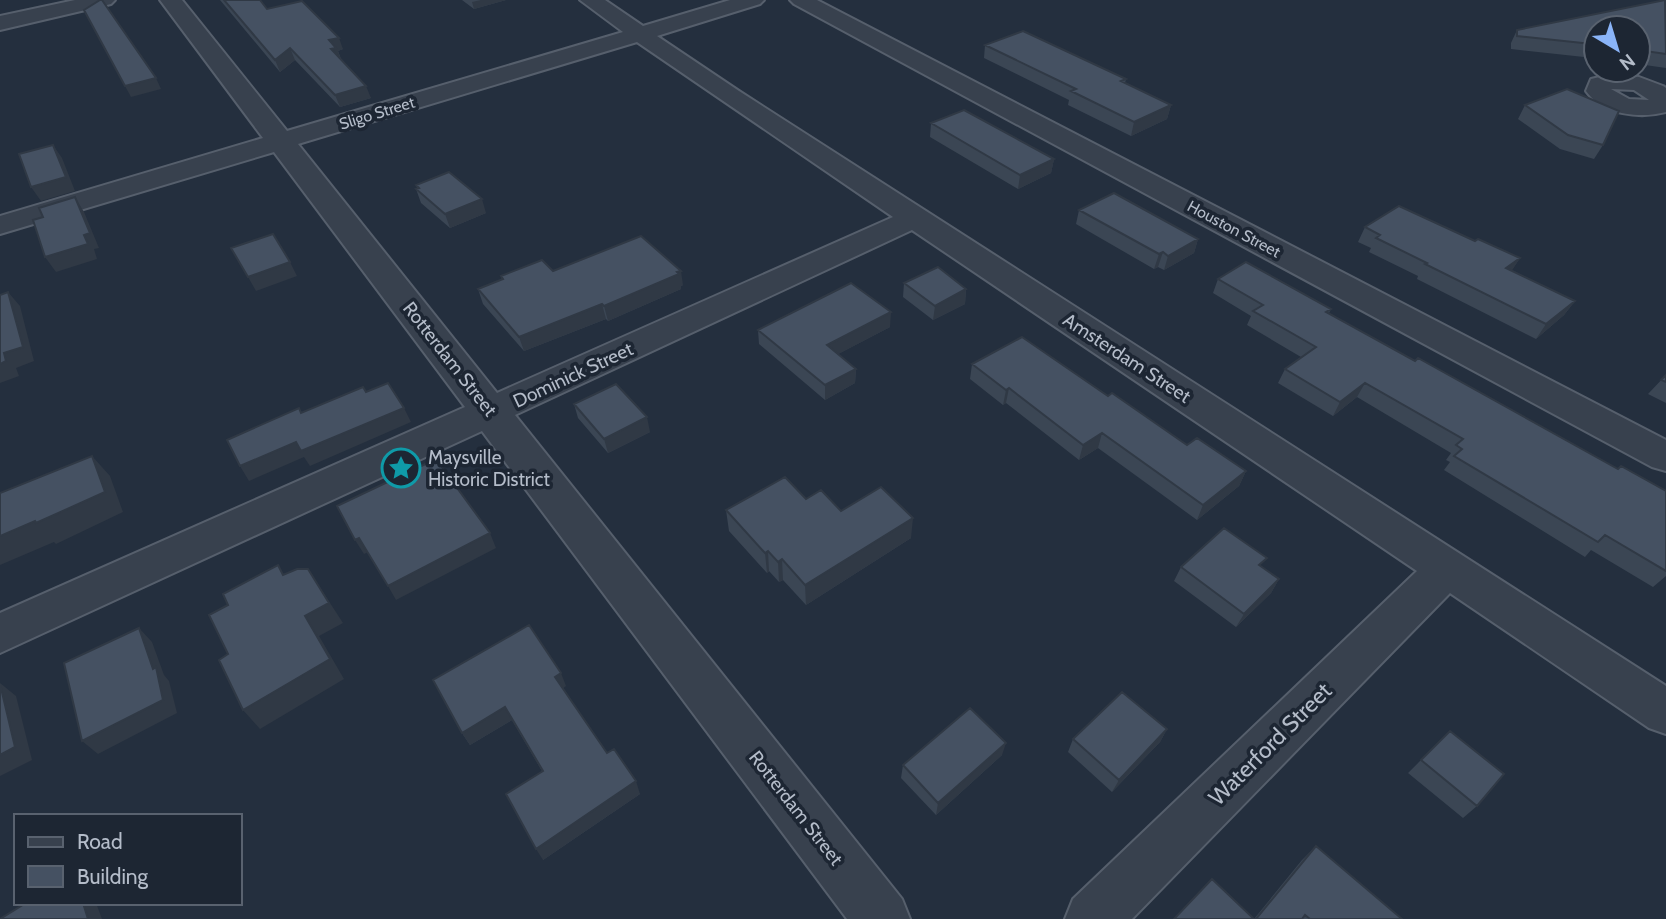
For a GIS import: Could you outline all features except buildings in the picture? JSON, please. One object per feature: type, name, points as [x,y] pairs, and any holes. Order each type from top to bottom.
[{"type":"street","points":[[0,23],[104,0]]},
{"type":"street","name":"Rotterdam Street","points":[[171,0],[881,919]]},
{"type":"street","name":"Amsterdam Street","points":[[591,0],[915,218],[1666,712]]},
{"type":"street","name":"Sligo Street","points":[[0,225],[753,0]]},
{"type":"street","name":"Houston Street","points":[[801,0],[1666,457]]},
{"type":"street","name":"Dominick Street","points":[[0,634],[915,218]]},
{"type":"street","name":"Waterford Street","points":[[1093,919],[1447,569]]},
{"type":"place","name":"Maysville Historic District","points":[[401,468]]}]
